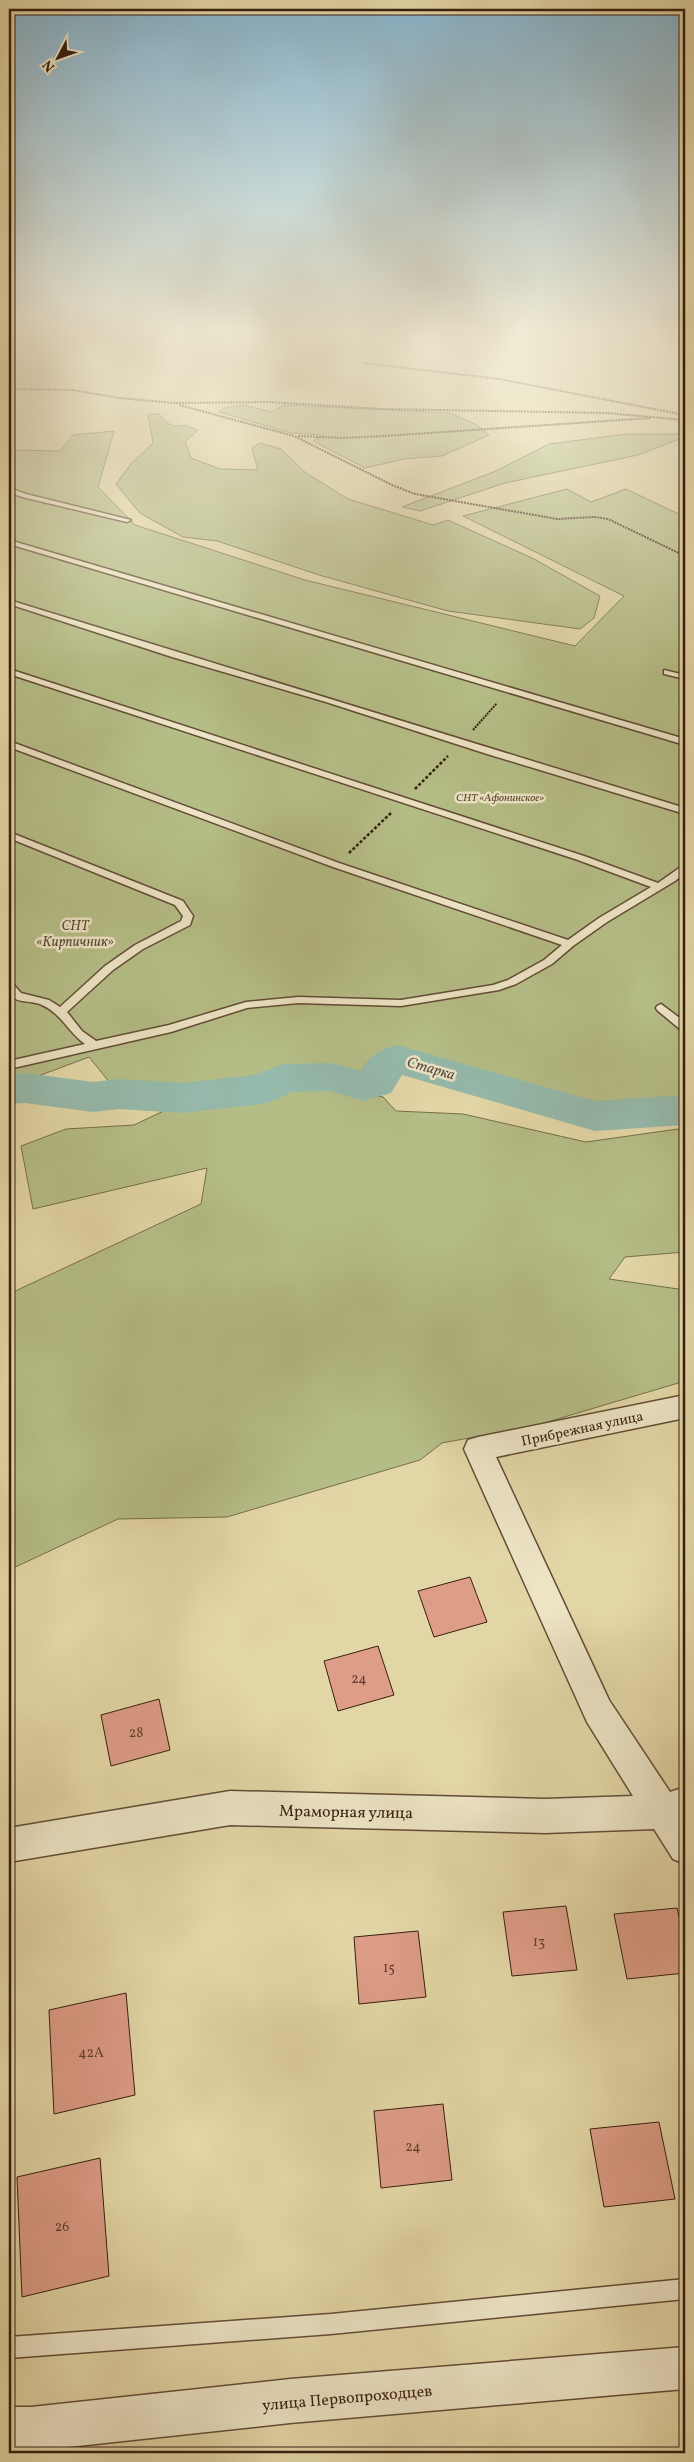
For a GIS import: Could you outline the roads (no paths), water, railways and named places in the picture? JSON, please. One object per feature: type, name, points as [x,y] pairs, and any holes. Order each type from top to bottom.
[{"type":"street","name":"Прибрежная улица","points":[[674,1808],[598,1711],[478,1449],[685,1406]]},
{"type":"street","name":"Мраморная улица","points":[[9,1845],[230,1808],[545,1816],[674,1808]]},
{"type":"street","points":[[674,1808],[685,1847]]},
{"type":"street","name":"улица Первопроходцев","points":[[9,2429],[31,2430],[290,2401],[685,2368]]},
{"type":"lane","points":[[9,490],[24,496],[127,520]]},
{"type":"lane","points":[[9,542],[685,742]]},
{"type":"lane","points":[[9,602],[175,656],[329,700],[460,743],[685,811]]},
{"type":"lane","points":[[9,671],[581,858],[659,886]]},
{"type":"lane","points":[[667,672],[685,677]]},
{"type":"lane","points":[[9,744],[336,865],[568,944]]},
{"type":"lane","points":[[9,835],[179,903],[188,916],[186,922],[139,948],[109,968],[60,1012]]},
{"type":"lane","points":[[9,1064],[171,1028],[246,1005],[322,1000],[401,1003],[495,988],[529,974],[548,962],[568,944],[685,868]]},
{"type":"lane","points":[[9,986],[17,996],[45,1002],[60,1012],[78,1034],[94,1045]]},
{"type":"lane","points":[[661,1008],[685,1027]]},
{"type":"lane","points":[[9,2348],[331,2324],[685,2289]]},
{"type":"waterway","name":"Старка","points":[[9,1090],[25,1088],[93,1097],[119,1094],[181,1098],[263,1089],[283,1078],[332,1077],[363,1087],[376,1083],[384,1067],[397,1059],[595,1116],[685,1110]]},
{"type":"park label","name":"СНТ «Афонинское»","points":[[500,797]]},
{"type":"park label","name":"СНТ «Кирпичник»","points":[[75,934]]}]
